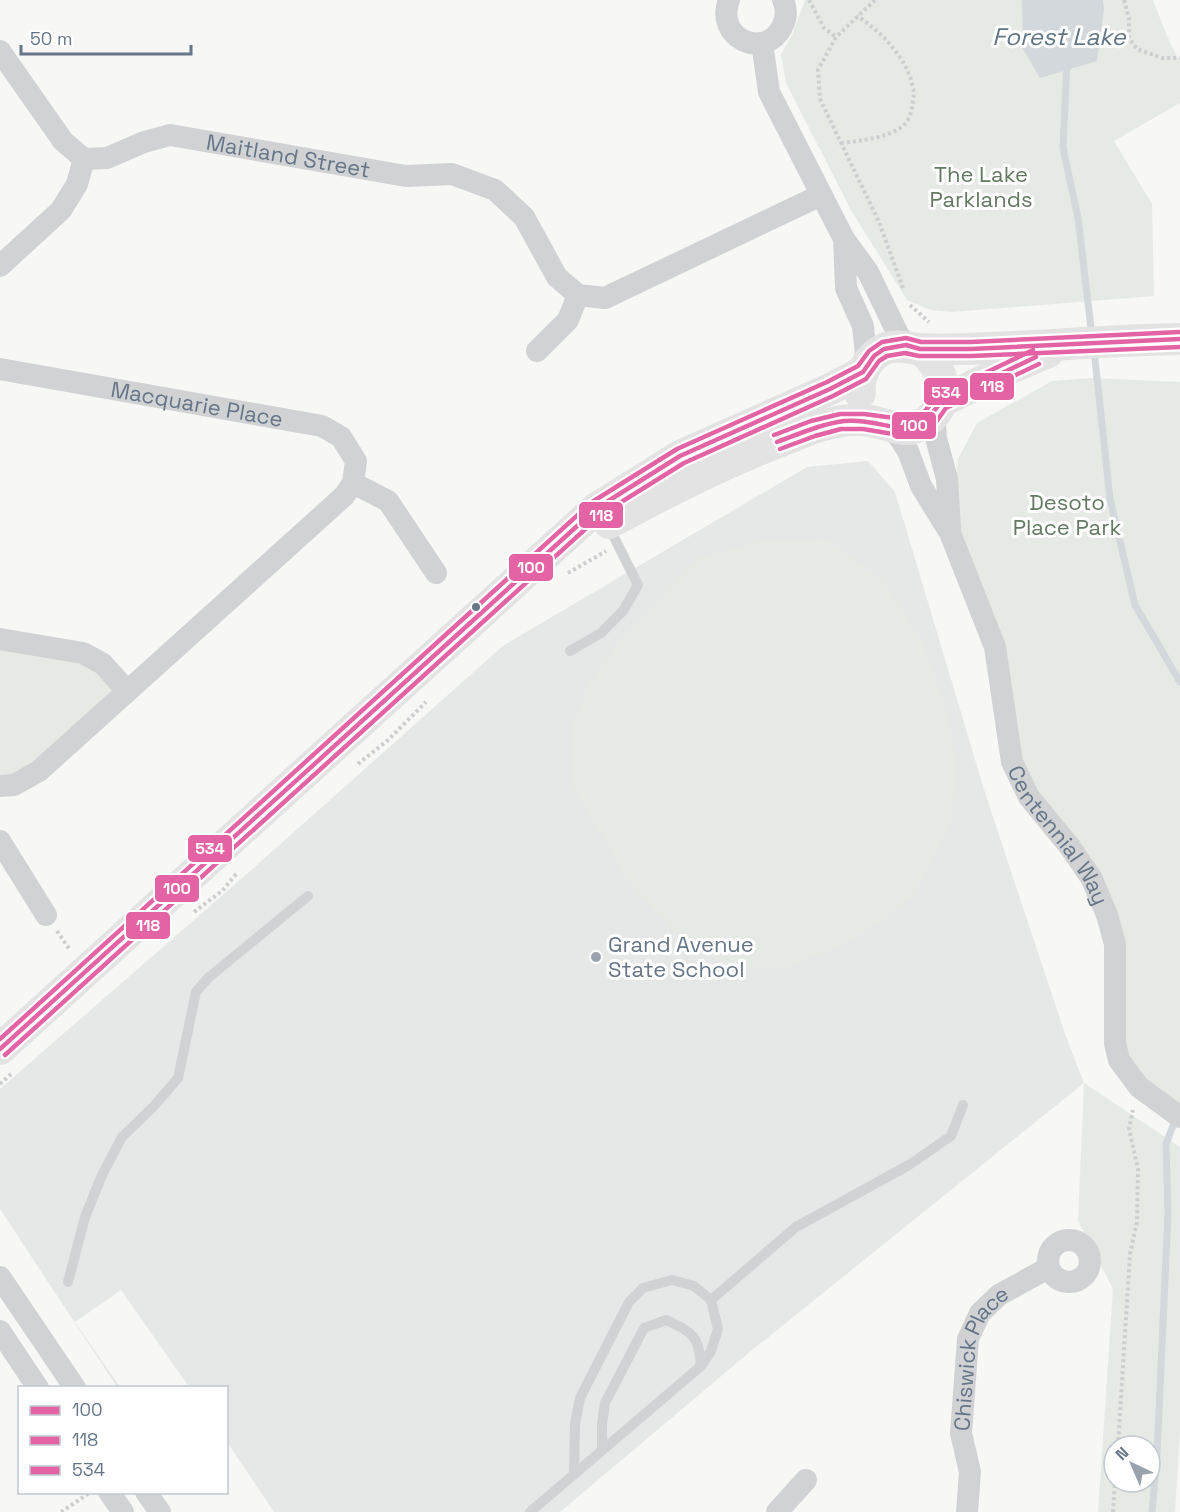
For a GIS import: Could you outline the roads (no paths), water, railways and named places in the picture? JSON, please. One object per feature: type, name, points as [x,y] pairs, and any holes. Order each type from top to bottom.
[{"type":"street","points":[[729,0],[726,17],[729,27],[742,41],[752,44],[772,39],[779,33],[786,14],[783,0]]},
{"type":"street","points":[[762,43],[769,92],[844,239],[868,272],[898,334],[932,359],[941,372],[944,387],[938,408]]},
{"type":"street","points":[[0,51],[63,141],[84,159],[77,184],[61,210],[0,266]]},
{"type":"street","name":"Maitland Street","points":[[84,159],[107,158],[144,142],[170,135],[406,176],[452,174],[495,190],[524,217],[557,277],[578,295]]},
{"type":"street","points":[[537,351],[568,321],[578,295],[605,298],[822,195]]},
{"type":"street","points":[[844,239],[846,288],[863,326],[865,368],[860,386],[861,400],[868,413],[885,425]]},
{"type":"street","points":[[9,1059],[84,974],[597,508],[680,456],[830,389],[865,368],[884,349],[1180,339]]},
{"type":"street","points":[[520,579],[613,534],[677,486],[759,449],[825,424],[850,421],[916,427],[926,422],[938,408],[999,373],[1066,344]]},
{"type":"street","name":"Macquarie Place","points":[[0,369],[322,426],[341,437],[356,461],[353,483]]},
{"type":"street","name":"Centennial Way","points":[[938,408],[936,438],[947,479],[950,533]]},
{"type":"street","name":"Centennial Way","points":[[885,425],[908,451],[921,486],[950,533],[994,647],[1012,762],[1029,797],[1092,879],[1107,915],[1115,944],[1115,1043],[1119,1060],[1139,1087],[1147,1106],[1180,1117]]},
{"type":"street","points":[[0,786],[14,785],[39,771],[344,496],[353,483],[388,501],[436,573]]},
{"type":"street","points":[[0,639],[83,653],[103,664],[127,691]]},
{"type":"street","points":[[0,841],[46,915]]},
{"type":"street","name":"Chiswick Place","points":[[967,1512],[970,1472],[961,1433],[968,1339],[980,1313],[999,1295],[1048,1268]]},
{"type":"street","points":[[0,1277],[74,1386]]},
{"type":"street","points":[[0,1331],[37,1386]]},
{"type":"street","points":[[777,1512],[806,1480]]},
{"type":"street","points":[[110,1494],[123,1512]]},
{"type":"street","points":[[147,1494],[160,1512]]},
{"type":"lane","points":[[570,651],[601,633],[623,611],[638,585],[613,534]]},
{"type":"lane","points":[[68,1282],[85,1217],[102,1175],[122,1137],[154,1106],[178,1078],[196,992],[208,978],[308,896]]},
{"type":"lane","points":[[711,1300],[796,1227],[909,1165],[951,1136],[963,1105]]},
{"type":"lane","points":[[530,1512],[701,1366],[711,1351],[718,1329],[711,1300],[694,1286],[672,1280],[643,1288],[629,1302],[580,1398],[575,1424],[574,1474]]},
{"type":"lane","points":[[603,1450],[602,1424],[605,1403],[644,1328],[666,1320],[687,1330],[699,1344],[701,1366]]},
{"type":"water","name":"Forest Lake","points":[[1022,0],[1103,0],[1104,9],[1097,61],[1040,78],[1023,49]]},
{"type":"waterway","points":[[1067,61],[1063,148],[1078,218],[1092,336]]},
{"type":"waterway","points":[[1094,350],[1110,499],[1135,605],[1180,682]]},
{"type":"waterway","points":[[1152,1512],[1157,1455],[1168,1213],[1166,1144],[1176,1118]]},
{"type":"place","name":"Grand Avenue State School","points":[[596,957]]},
{"type":"park label","name":"The Lake Parklands","points":[[981,186]]},
{"type":"park label","name":"Desoto Place Park","points":[[1067,514]]}]
